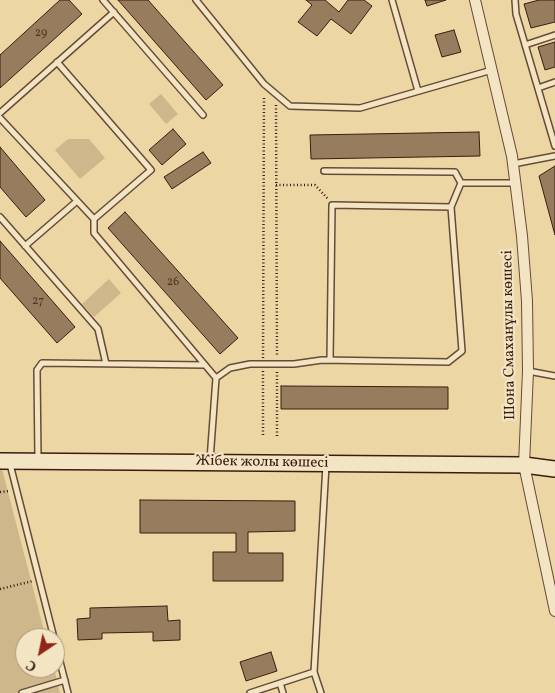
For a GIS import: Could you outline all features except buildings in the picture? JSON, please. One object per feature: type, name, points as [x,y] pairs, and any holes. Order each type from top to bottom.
[{"type":"main road","name":"Жібек жолы көшесі","points":[[5,461],[524,465],[555,469]]},
{"type":"street","name":"Шона Смаханұлы көшесі","points":[[475,0],[513,164],[527,301],[528,371],[524,465],[555,611]]},
{"type":"lane","points":[[103,0],[203,115]]},
{"type":"lane","points":[[196,0],[264,84],[290,106],[360,108],[492,70]]},
{"type":"lane","points":[[392,0],[418,91]]},
{"type":"lane","points":[[515,0],[516,14],[555,146]]},
{"type":"lane","points":[[0,113],[114,12]]},
{"type":"lane","points":[[525,45],[555,35]]},
{"type":"lane","points":[[58,62],[151,170],[94,220]]},
{"type":"lane","points":[[538,88],[555,82]]},
{"type":"lane","points":[[0,118],[94,220],[94,233],[216,378],[209,463]]},
{"type":"lane","points":[[549,125],[555,123]]},
{"type":"lane","points":[[513,164],[555,156]]},
{"type":"lane","points":[[324,171],[455,172],[461,183]]},
{"type":"lane","points":[[216,378],[230,368],[263,364],[330,360],[448,362],[462,351],[451,207],[461,183]]},
{"type":"lane","points":[[461,183],[515,183]]},
{"type":"lane","points":[[25,246],[77,201]]},
{"type":"lane","points":[[330,360],[332,205],[451,207]]},
{"type":"lane","points":[[0,218],[98,329],[106,364]]},
{"type":"lane","points":[[38,462],[37,370],[42,363],[205,364]]},
{"type":"lane","points":[[528,371],[555,376]]},
{"type":"lane","points":[[5,461],[51,628]]},
{"type":"lane","points":[[321,693],[314,672],[326,464]]},
{"type":"lane","points":[[250,693],[314,672]]},
{"type":"lane","points":[[22,693],[65,680],[68,693]]},
{"type":"lane","points":[[280,683],[283,693]]},
{"type":"path","points":[[263,436],[264,84]]},
{"type":"path","points":[[276,96],[276,436]]},
{"type":"path","points":[[276,185],[315,185],[325,194],[332,205]]},
{"type":"path","points":[[0,589],[39,580]]},
{"type":"shaded area","points":[[161,94],[178,114],[166,124],[149,104]]},
{"type":"shaded area","points":[[68,139],[89,139],[105,158],[80,179],[55,150]]},
{"type":"shaded area","points":[[109,279],[121,293],[94,317],[82,304]]},
{"type":"shaded area","points":[[0,469],[2,469],[43,628],[15,628],[15,678],[56,678],[60,693],[0,693]]}]
